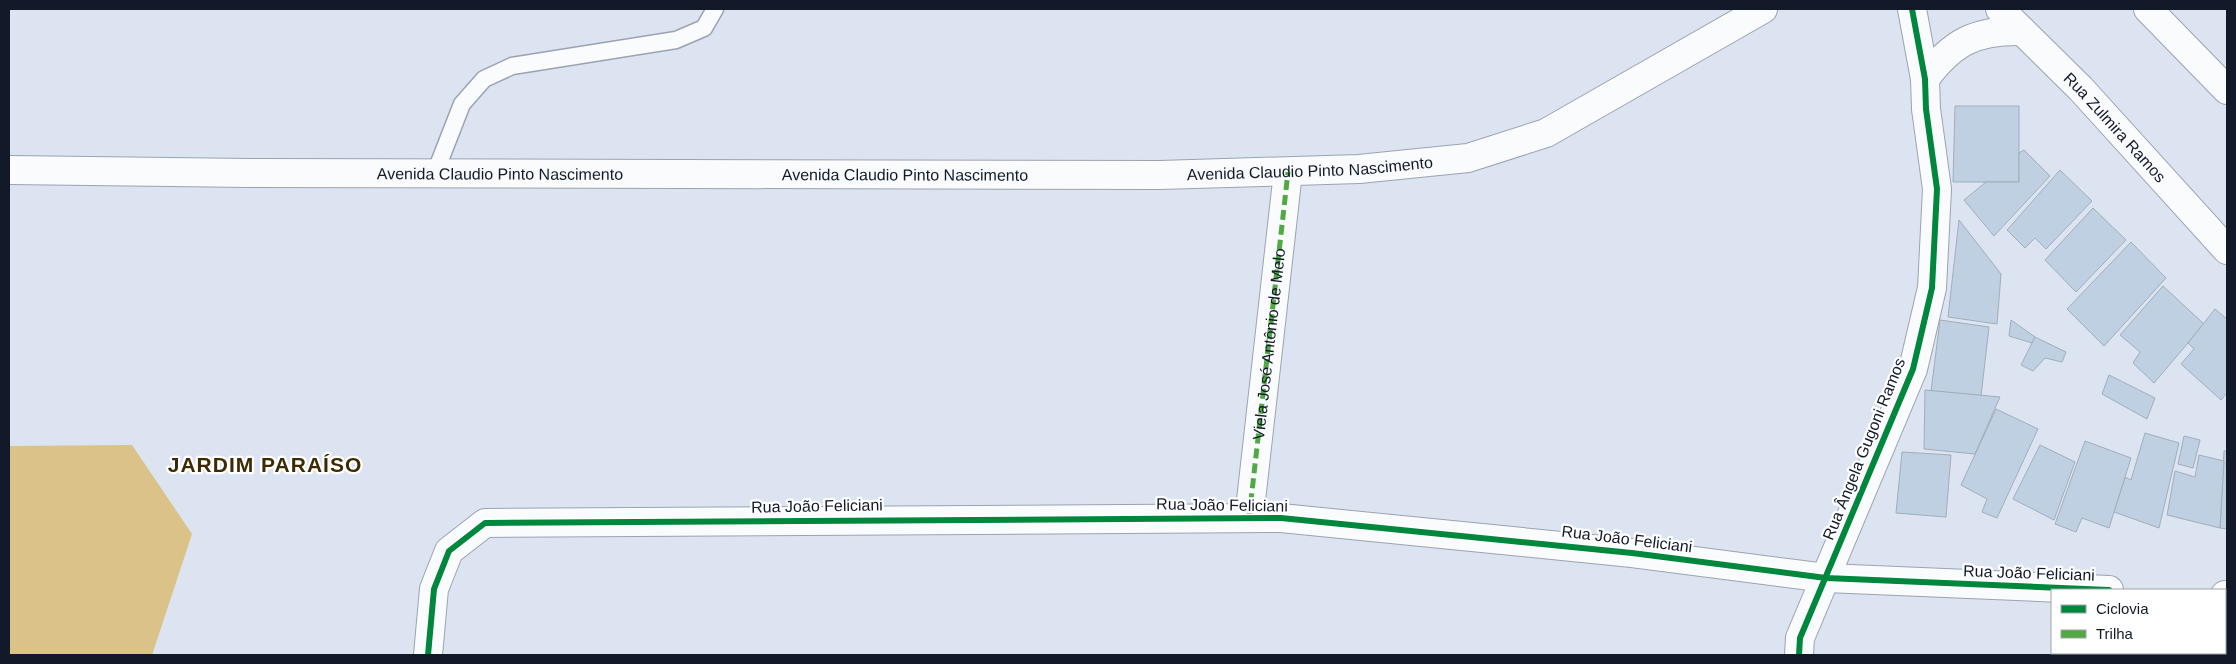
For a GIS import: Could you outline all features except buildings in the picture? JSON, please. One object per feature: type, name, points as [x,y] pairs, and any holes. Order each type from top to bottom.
[{"type":"street","name":"Avenida Claudio Pinto Nascimento","points":[[9,170],[1160,175],[1359,169],[1468,158],[1546,133],[1763,9]]},
{"type":"street","name":"Rua Ângela Gugoni Ramos","points":[[1800,655],[1800,638],[1913,369],[1932,288],[1937,189],[1926,109],[1925,79],[1912,9]]},
{"type":"street","name":"Rua Zulmira Ramos","points":[[2000,9],[2081,89],[2227,250]]},
{"type":"street","points":[[2150,10],[2227,90]]},
{"type":"street","points":[[1925,79],[1949,50],[1968,38],[2006,31],[2022,31]]},
{"type":"street","name":"Viela José Antônio de Melo","points":[[1249,518],[1288,172]]},
{"type":"street","name":"Rua João Feliciani","points":[[428,655],[434,589],[449,551],[485,524],[1281,518],[1632,552],[1826,578],[2085,589]]},
{"type":"lane","points":[[435,173],[462,104],[484,79],[512,66],[676,40],[704,28],[715,9]]},
{"type":"shaded area","points":[[132,445],[192,534],[152,655],[9,655],[9,446]]},
{"type":"marked path","points":[[1249,518],[1288,172]]},
{"type":"cycle path","points":[[1799,655],[1800,638],[1913,369],[1932,288],[1937,189],[1926,109],[1925,79],[1912,9]]},
{"type":"cycle path","points":[[428,655],[434,589],[449,551],[485,523],[1281,518],[1632,553],[1826,578],[2085,589]]},
{"type":"district","name":"JARDIM PARAÍSO","points":[[265,464]]}]
